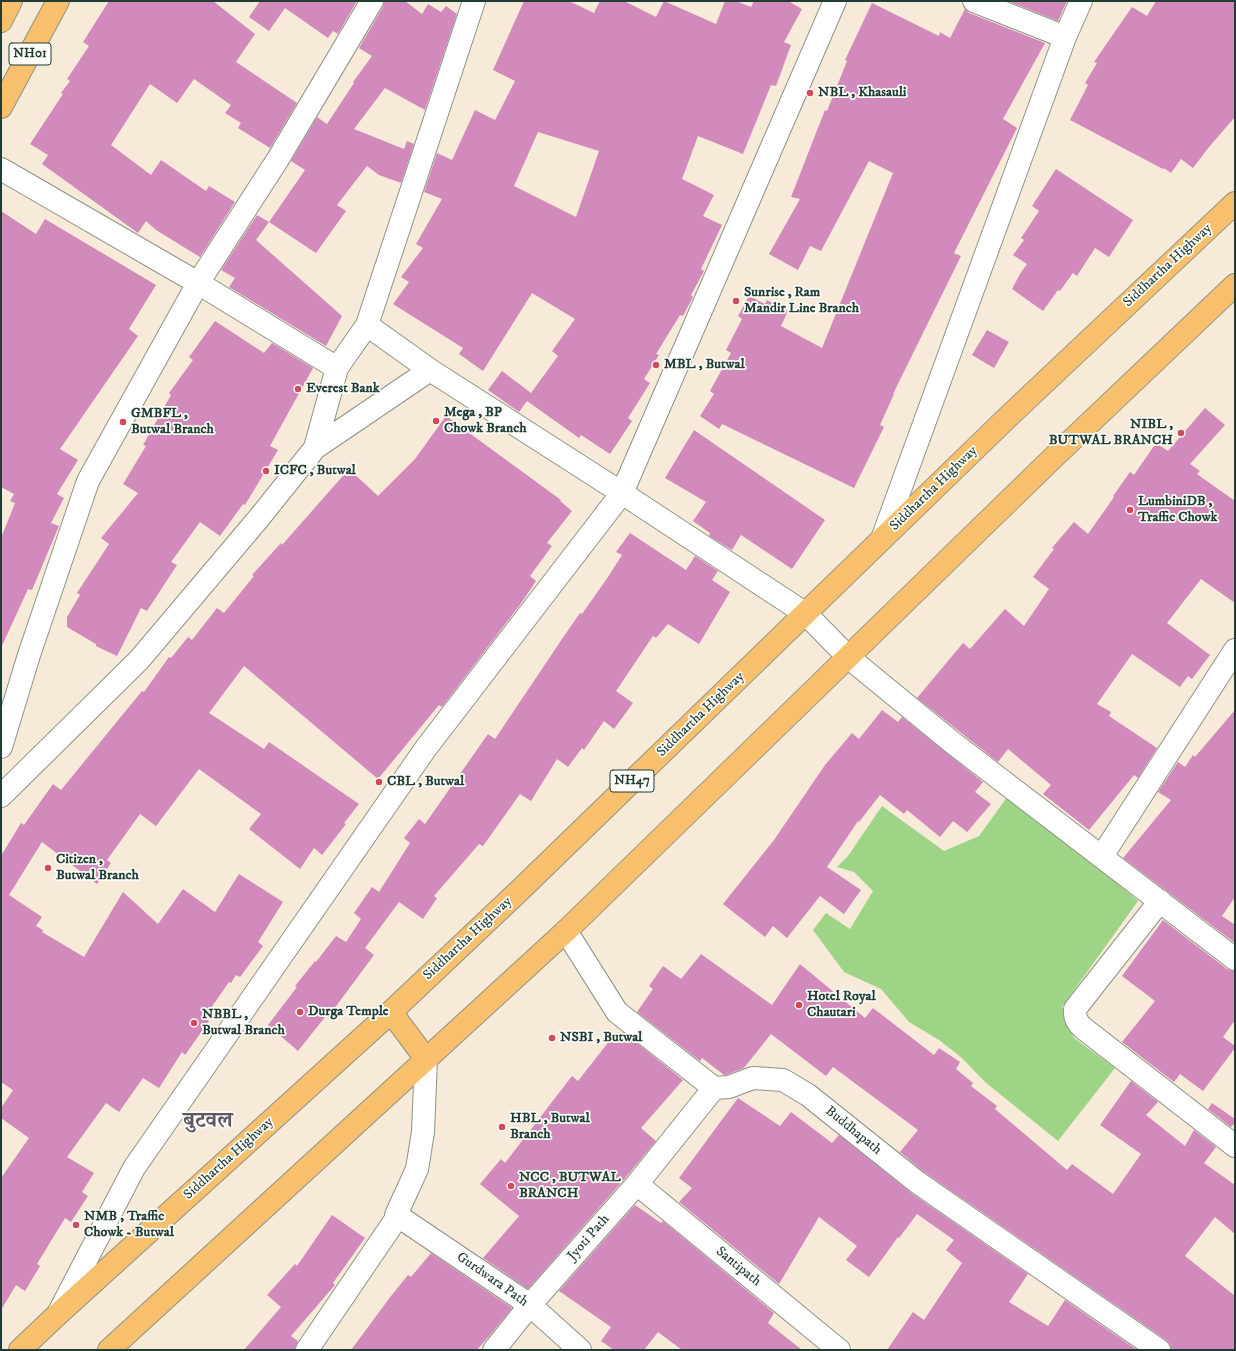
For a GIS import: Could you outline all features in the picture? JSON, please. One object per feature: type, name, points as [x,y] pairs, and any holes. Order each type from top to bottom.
[{"type":"highway","points":[[1,21],[11,1]]},
{"type":"highway","name":"NH01","points":[[4,93],[58,1]]},
{"type":"highway","name":"Siddhartha Highway","points":[[20,1350],[391,1012],[519,891],[1010,415],[1235,203]]},
{"type":"highway","points":[[108,1350],[566,931],[1057,454],[1235,285]]},
{"type":"highway","points":[[391,1012],[426,1059]]},
{"type":"street","points":[[1,747],[29,655],[88,481],[198,283],[278,160],[372,1]]},
{"type":"street","points":[[315,448],[337,368],[367,325],[474,1]]},
{"type":"street","points":[[57,1315],[134,1168],[426,748],[622,493],[835,1]]},
{"type":"street","points":[[974,1],[1065,37]]},
{"type":"street","points":[[882,539],[1065,37],[1082,1]]},
{"type":"street","points":[[1,169],[198,283],[337,368]]},
{"type":"street","points":[[367,325],[430,370],[622,493],[806,614],[848,657],[953,743],[1235,959]]},
{"type":"street","points":[[1,796],[138,660],[259,518],[315,448],[430,370]]},
{"type":"street","points":[[1102,856],[1235,651]]},
{"type":"street","points":[[1160,901],[1075,1009],[1074,1016],[1078,1024],[1235,1146]]},
{"type":"street","points":[[566,931],[617,1012],[714,1088]]},
{"type":"street","points":[[307,1350],[398,1216],[396,1215],[417,1169],[423,1132],[426,1059]]},
{"type":"street","name":"Buddhapath","points":[[714,1088],[729,1087],[753,1078],[783,1080],[808,1095],[918,1182],[1159,1350]]},
{"type":"street","name":"Jyoti Path","points":[[494,1350],[530,1305],[637,1184],[714,1088]]},
{"type":"street","name":"Santipath","points":[[637,1184],[839,1350]]},
{"type":"street","name":"Gurdwara Path","points":[[398,1216],[530,1305],[580,1350]]},
{"type":"green space","points":[[1008,796],[1080,851],[1138,901],[1062,1007],[1074,1038],[1115,1068],[1058,1141],[985,1082],[962,1058],[939,1040],[909,1022],[881,989],[844,972],[813,930],[826,913],[850,929],[873,891],[854,872],[837,867],[848,856],[882,806],[944,851],[979,836]]},
{"type":"building","points":[[109,1],[213,1],[255,34],[236,62],[297,103],[270,148],[238,128],[241,123],[225,113],[231,105],[194,79],[177,103],[150,84],[111,145],[151,175],[161,160],[206,191],[209,186],[235,202],[200,257],[156,230],[146,221],[138,233],[42,164],[48,155],[30,144],[63,94],[61,93],[70,81],[67,79],[89,46],[83,42]]},
{"type":"building","points":[[260,1],[357,1],[338,34],[333,31],[328,38],[285,8],[269,31],[249,17]]},
{"type":"building","points":[[384,1],[405,1],[422,14],[428,4],[441,12],[446,6],[457,14],[425,110],[385,88],[354,129],[404,149],[407,141],[414,144],[401,183],[379,175],[367,166],[337,205],[346,211],[316,253],[269,222],[305,170],[291,161],[317,117],[327,124],[354,83],[353,82],[372,56],[359,48],[383,7]]},
{"type":"building","points":[[524,1],[569,1],[594,13],[600,1],[624,1],[656,17],[664,1],[716,24],[725,1],[736,1],[751,7],[754,1],[788,1],[802,9],[784,42],[791,45],[776,86],[771,85],[743,154],[698,136],[682,179],[714,195],[703,216],[722,225],[701,269],[704,271],[691,295],[693,297],[683,316],[680,315],[656,354],[659,355],[644,379],[650,383],[628,418],[632,421],[610,454],[581,435],[579,438],[527,401],[519,412],[488,390],[502,371],[531,393],[558,356],[552,351],[575,319],[532,293],[483,371],[459,354],[463,348],[393,304],[409,282],[401,277],[423,248],[416,244],[442,199],[424,192],[437,153],[452,160],[475,110],[495,120],[515,81],[493,70]],"holes":[[[538,132],[599,151],[576,217],[514,186]]]},
{"type":"building","points":[[1008,1],[1067,1],[1058,21]]},
{"type":"building","points":[[1156,1],[1235,1],[1235,117],[1193,168],[1181,159],[1171,173],[1070,120],[1088,85],[1085,83],[1097,63],[1094,62],[1132,7],[1147,16]]},
{"type":"building","points":[[872,3],[939,36],[940,32],[950,38],[965,9],[969,13],[1045,43],[1003,119],[1017,128],[954,253],[961,256],[893,394],[880,425],[884,427],[854,488],[722,424],[719,429],[700,416],[714,394],[710,391],[731,353],[726,350],[742,319],[738,316],[749,296],[765,304],[767,300],[788,311],[781,326],[822,348],[893,173],[869,161],[821,251],[810,246],[798,270],[769,254],[800,199],[791,197],[825,110],[827,111],[847,61],[845,60]]},
{"type":"building","points":[[1056,169],[1133,220],[1109,257],[1095,248],[1077,276],[1073,273],[1060,291],[1058,290],[1043,311],[1012,289],[1027,264],[1013,255],[1024,240],[1021,238],[1039,211],[1032,206]]},
{"type":"building","points":[[1,211],[36,234],[45,219],[156,285],[129,329],[138,336],[60,449],[78,460],[57,494],[64,498],[51,523],[59,526],[32,590],[28,589],[1,648],[1,538],[15,503],[10,501],[14,494],[1,487]]},
{"type":"building","points":[[257,215],[269,222],[256,240],[342,316],[326,346],[229,287],[235,278],[221,270]]},
{"type":"building","points":[[215,321],[264,353],[272,343],[313,368],[270,446],[278,450],[245,505],[243,504],[220,536],[200,522],[171,562],[177,565],[147,611],[141,608],[117,656],[96,646],[96,644],[67,627],[67,617],[80,595],[77,593],[109,544],[101,538],[138,493],[123,484],[146,446],[143,445],[171,395],[169,393],[193,360],[189,357]]},
{"type":"building","points":[[987,330],[1009,342],[994,368],[972,355]]},
{"type":"building","points":[[1205,408],[1225,425],[1190,464],[1200,471],[1197,474],[1235,501],[1235,603],[1201,579],[1167,623],[1210,655],[1192,679],[1188,676],[1180,687],[1132,654],[1097,704],[1111,712],[1109,716],[1157,748],[1138,778],[1134,775],[1089,830],[1043,794],[1051,785],[1008,749],[998,762],[917,698],[963,643],[970,649],[1005,609],[1024,626],[1049,589],[1033,577],[1054,549],[1052,548],[1074,522],[1088,534],[1130,472],[1134,475],[1156,443],[1168,451]]},
{"type":"building","points":[[446,416],[561,500],[560,501],[572,511],[547,543],[552,546],[530,576],[536,581],[522,602],[442,707],[439,705],[378,779],[244,666],[209,713],[264,749],[269,742],[359,804],[344,823],[346,824],[322,855],[314,848],[300,869],[249,829],[261,814],[199,769],[156,826],[140,814],[107,860],[111,863],[97,884],[42,842],[9,895],[42,917],[36,926],[43,930],[42,932],[84,957],[123,892],[158,924],[183,889],[215,912],[239,874],[283,902],[258,942],[263,946],[240,977],[236,975],[231,983],[229,982],[204,1018],[209,1021],[185,1055],[182,1052],[159,1088],[143,1078],[119,1112],[106,1103],[67,1157],[94,1173],[82,1192],[88,1196],[71,1222],[65,1218],[37,1264],[40,1266],[25,1291],[16,1285],[1,1310],[1,1178],[29,1138],[1,1118],[1,1108],[13,1090],[1,1082],[1,856],[21,823],[24,825],[53,784],[61,790],[142,691],[144,692],[169,657],[171,658],[188,637],[192,640],[217,608],[224,613],[254,576],[252,575],[281,543],[282,545],[349,469],[378,496],[415,459]]},
{"type":"building","points":[[694,430],[825,520],[792,569],[741,535],[732,550],[709,536],[710,533],[693,521],[706,502],[665,478]]},
{"type":"building","points":[[630,533],[686,570],[695,556],[718,571],[712,580],[730,592],[699,644],[668,624],[656,638],[653,636],[616,691],[633,703],[614,729],[604,721],[584,750],[582,748],[568,767],[557,759],[531,801],[520,794],[483,846],[479,844],[434,896],[437,898],[423,919],[399,902],[365,948],[374,955],[331,1013],[329,1012],[298,1051],[268,1025],[297,987],[295,986],[336,936],[346,942],[361,919],[354,913],[372,887],[379,892],[410,843],[404,838],[419,819],[425,824],[488,734],[495,739],[580,613],[582,614],[608,577],[622,555],[616,552]]},
{"type":"building","points":[[882,710],[898,722],[902,717],[983,782],[975,792],[991,804],[967,832],[953,821],[940,837],[907,810],[904,814],[880,795],[859,822],[858,821],[827,867],[861,890],[844,914],[820,896],[787,938],[773,926],[765,937],[723,904],[774,840],[825,765],[852,733],[859,739]]},
{"type":"building","points":[[1235,710],[1235,897],[1222,916],[1235,925],[1235,943],[1123,858],[1171,800],[1158,792],[1178,762],[1185,767],[1193,755],[1195,757]]},
{"type":"building","points":[[1163,920],[1227,969],[1235,971],[1235,1020],[1223,1037],[1235,1046],[1235,1048],[1203,1091],[1180,1074],[1174,1082],[1122,1042],[1155,1001],[1122,976]]},
{"type":"building","points":[[701,954],[772,1005],[800,964],[865,1018],[873,1008],[934,1055],[939,1048],[960,1062],[956,1069],[973,1083],[971,1086],[997,1106],[995,1109],[1067,1170],[1072,1164],[1113,1194],[1141,1154],[1100,1125],[1131,1081],[1158,1102],[1146,1115],[1185,1146],[1194,1130],[1216,1147],[1204,1163],[1235,1185],[1235,1234],[1215,1217],[1185,1256],[1235,1296],[1235,1350],[1171,1350],[1170,1344],[1166,1340],[924,1172],[900,1152],[918,1130],[833,1067],[826,1076],[771,1034],[744,1068],[726,1075],[702,1058],[700,1061],[637,1012],[653,989],[649,986],[663,966],[681,979]]},
{"type":"building","points":[[623,1032],[683,1080],[641,1128],[656,1141],[528,1289],[483,1258],[519,1216],[480,1184],[501,1159],[505,1163],[572,1076],[578,1081],[614,1035],[618,1039]]},
{"type":"building","points":[[738,1098],[780,1126],[791,1112],[832,1143],[839,1135],[910,1192],[1028,1274],[1009,1302],[1048,1326],[1065,1300],[1137,1350],[887,1350],[913,1312],[924,1320],[962,1263],[946,1250],[954,1240],[917,1214],[869,1277],[846,1260],[857,1246],[819,1217],[779,1284],[679,1202],[692,1188],[679,1178]]},
{"type":"building","points":[[1212,1103],[1235,1119],[1235,1123],[1231,1127],[1208,1109]]},
{"type":"building","points":[[635,1205],[661,1223],[663,1221],[774,1313],[768,1323],[802,1350],[682,1350],[658,1332],[644,1350],[614,1350],[601,1341],[611,1327],[559,1291]]},
{"type":"building","points":[[332,1215],[365,1238],[333,1283],[335,1285],[291,1336],[298,1341],[295,1350],[244,1350],[281,1307],[267,1295],[295,1264],[297,1266]]},
{"type":"building","points":[[431,1253],[512,1308],[477,1350],[351,1350],[408,1275],[411,1277]]},
{"type":"place","name":"NBL , Khasauli","points":[[810,93]]},
{"type":"place","name":"Sunrise , Ram Mandir Line Branch","points":[[736,301]]},
{"type":"place","name":"MBL , Butwal","points":[[656,365]]},
{"type":"place","name":"Everest Bank","points":[[298,389]]},
{"type":"place","name":"Mega , BP Chowk Branch","points":[[436,421]]},
{"type":"place","name":"GMBFL , Butwal Branch","points":[[123,422]]},
{"type":"place","name":"NIBL , BUTWAL BRANCH","points":[[1181,433]]},
{"type":"place","name":"ICFC , Butwal","points":[[266,471]]},
{"type":"place","name":"LumbiniDB , Traffic Chowk","points":[[1130,510]]},
{"type":"place","name":"CBL , Butwal","points":[[379,782]]},
{"type":"place","name":"Citizen , Butwal Branch","points":[[48,868]]},
{"type":"place","name":"Hotel Royal Chautari","points":[[799,1005]]},
{"type":"place","name":"Durga Temple","points":[[300,1012]]},
{"type":"place","name":"NBBL , Butwal Branch","points":[[194,1023]]},
{"type":"place","name":"NSBI , Butwal","points":[[552,1038]]},
{"type":"place","name":"HBL , Butwal Branch","points":[[502,1127]]},
{"type":"place","name":"NCC , BUTWAL BRANCH","points":[[511,1186]]},
{"type":"place","name":"NMB , Traffic Chowk - Butwal","points":[[76,1225]]},
{"type":"district","name":"बुटवल","points":[[208,1122]]}]
